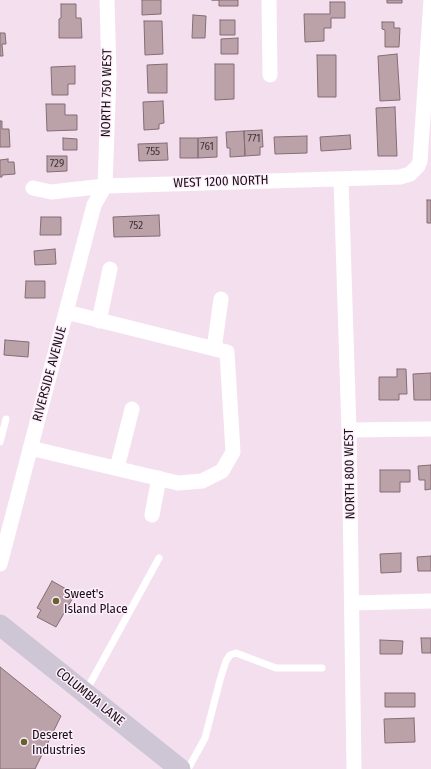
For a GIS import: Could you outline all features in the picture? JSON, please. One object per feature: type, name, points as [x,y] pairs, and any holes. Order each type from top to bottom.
[{"type":"main road","name":"COLUMBIA LANE","points":[[0,625],[180,769]]},
{"type":"street","name":"NORTH 750 WEST","points":[[105,186],[109,74],[107,0]]},
{"type":"street","points":[[269,0],[270,75]]},
{"type":"street","points":[[430,40],[431,0]]},
{"type":"street","name":"WEST 1200 NORTH","points":[[33,188],[51,192],[105,186],[400,177],[410,174],[418,166],[420,161],[430,40]]},
{"type":"street","name":"NORTH 800 WEST","points":[[341,179],[353,603],[354,769]]},
{"type":"street","name":"RIVERSIDE AVENUE","points":[[0,564],[94,205],[105,186]]},
{"type":"street","points":[[99,320],[110,269]]},
{"type":"street","points":[[214,349],[220,299]]},
{"type":"street","points":[[30,448],[178,483],[202,481],[222,471],[233,452],[227,352],[66,312]]},
{"type":"street","points":[[117,468],[132,409]]},
{"type":"street","points":[[349,430],[431,429]]},
{"type":"street","points":[[152,515],[159,478]]},
{"type":"street","points":[[353,603],[431,601]]},
{"type":"lane","points":[[0,442],[6,419]]},
{"type":"lane","points":[[85,693],[159,558]]},
{"type":"lane","points":[[188,769],[205,738],[222,674],[226,661],[230,655],[236,653],[276,668],[322,668]]},
{"type":"building","points":[[142,0],[161,0],[161,14],[142,15]]},
{"type":"building","points":[[219,0],[238,0],[238,6],[219,6]]},
{"type":"building","points":[[387,0],[402,0],[402,3],[387,3]]},
{"type":"building","points":[[330,2],[345,2],[345,18],[331,18],[331,28],[324,28],[324,41],[305,42],[304,14],[330,14]]},
{"type":"building","points":[[61,4],[76,4],[76,18],[81,18],[82,38],[59,38]]},
{"type":"building","points":[[193,15],[206,16],[205,38],[192,38]]},
{"type":"building","points":[[220,20],[235,20],[235,35],[220,35]]},
{"type":"building","points":[[144,21],[162,21],[163,54],[145,55]]},
{"type":"building","points":[[382,22],[394,22],[394,28],[400,28],[399,47],[385,47],[385,30],[382,29]]},
{"type":"building","points":[[0,33],[5,33],[6,44],[2,44],[3,56],[0,56]]},
{"type":"building","points":[[238,38],[238,54],[221,54],[221,39]]},
{"type":"building","points":[[397,54],[400,100],[380,101],[378,56]]},
{"type":"building","points":[[317,55],[336,55],[336,97],[318,97]]},
{"type":"building","points":[[167,64],[167,93],[148,93],[147,65]]},
{"type":"building","points":[[215,64],[234,64],[234,99],[215,100]]},
{"type":"building","points":[[75,66],[75,84],[68,84],[68,95],[52,95],[51,67]]},
{"type":"building","points":[[163,101],[164,123],[159,124],[159,129],[144,130],[143,102]]},
{"type":"building","points":[[46,104],[65,104],[65,115],[77,115],[77,130],[47,131]]},
{"type":"building","points":[[395,107],[397,156],[378,156],[376,108]]},
{"type":"building","points":[[0,121],[2,121],[2,129],[9,129],[10,147],[0,147]]},
{"type":"building","points":[[262,130],[263,147],[260,147],[260,155],[245,156],[244,131]]},
{"type":"building","points":[[244,131],[245,156],[230,157],[230,148],[227,148],[226,132]]},
{"type":"building","points":[[350,135],[351,149],[321,151],[320,137]]},
{"type":"building","points":[[307,136],[307,153],[275,154],[274,137]]},
{"type":"building","points":[[217,137],[217,157],[198,158],[198,138]]},
{"type":"building","points":[[63,138],[77,139],[77,150],[63,150]]},
{"type":"building","points":[[180,138],[198,138],[198,158],[180,158]]},
{"type":"building","points":[[167,143],[168,160],[139,161],[138,144]]},
{"type":"building","points":[[47,156],[67,156],[67,171],[47,172]]},
{"type":"building","points":[[8,159],[8,162],[14,162],[15,174],[2,175],[2,177],[0,177],[0,160]]},
{"type":"building","points":[[427,200],[431,200],[431,223],[427,223]]},
{"type":"building","points":[[159,215],[160,236],[114,237],[113,217]]},
{"type":"building","points":[[41,217],[61,217],[61,235],[40,235]]},
{"type":"building","points":[[55,249],[56,264],[35,265],[34,251]]},
{"type":"building","points":[[26,281],[45,281],[45,298],[25,298]]},
{"type":"building","points":[[5,340],[29,342],[28,357],[4,355]]},
{"type":"building","points":[[397,369],[406,369],[407,394],[399,394],[399,400],[379,400],[379,377],[397,377]]},
{"type":"building","points":[[431,373],[431,400],[414,400],[413,374]]},
{"type":"building","points":[[431,465],[431,489],[425,490],[425,480],[419,480],[418,466]]},
{"type":"building","points":[[380,470],[410,470],[410,482],[400,482],[400,492],[380,492]]},
{"type":"building","points":[[401,553],[401,572],[381,573],[380,554]]},
{"type":"building","points":[[431,556],[431,571],[418,571],[417,557]]},
{"type":"building","name":"Sweet's Island Place","points":[[52,581],[75,594],[56,627],[37,617],[41,610],[37,608]]},
{"type":"building","points":[[421,638],[431,638],[431,653],[422,653]]},
{"type":"building","points":[[380,640],[403,641],[402,654],[380,654]]},
{"type":"building","name":"Deseret Industries","points":[[0,667],[61,716],[35,769],[0,769]]},
{"type":"building","points":[[385,693],[415,693],[415,707],[385,707]]},
{"type":"building","points":[[414,718],[415,742],[385,743],[384,719]]},
{"type":"place","name":"Sweet's Island Place","points":[[56,601]]},
{"type":"place","name":"Deseret Industries","points":[[24,742]]}]
